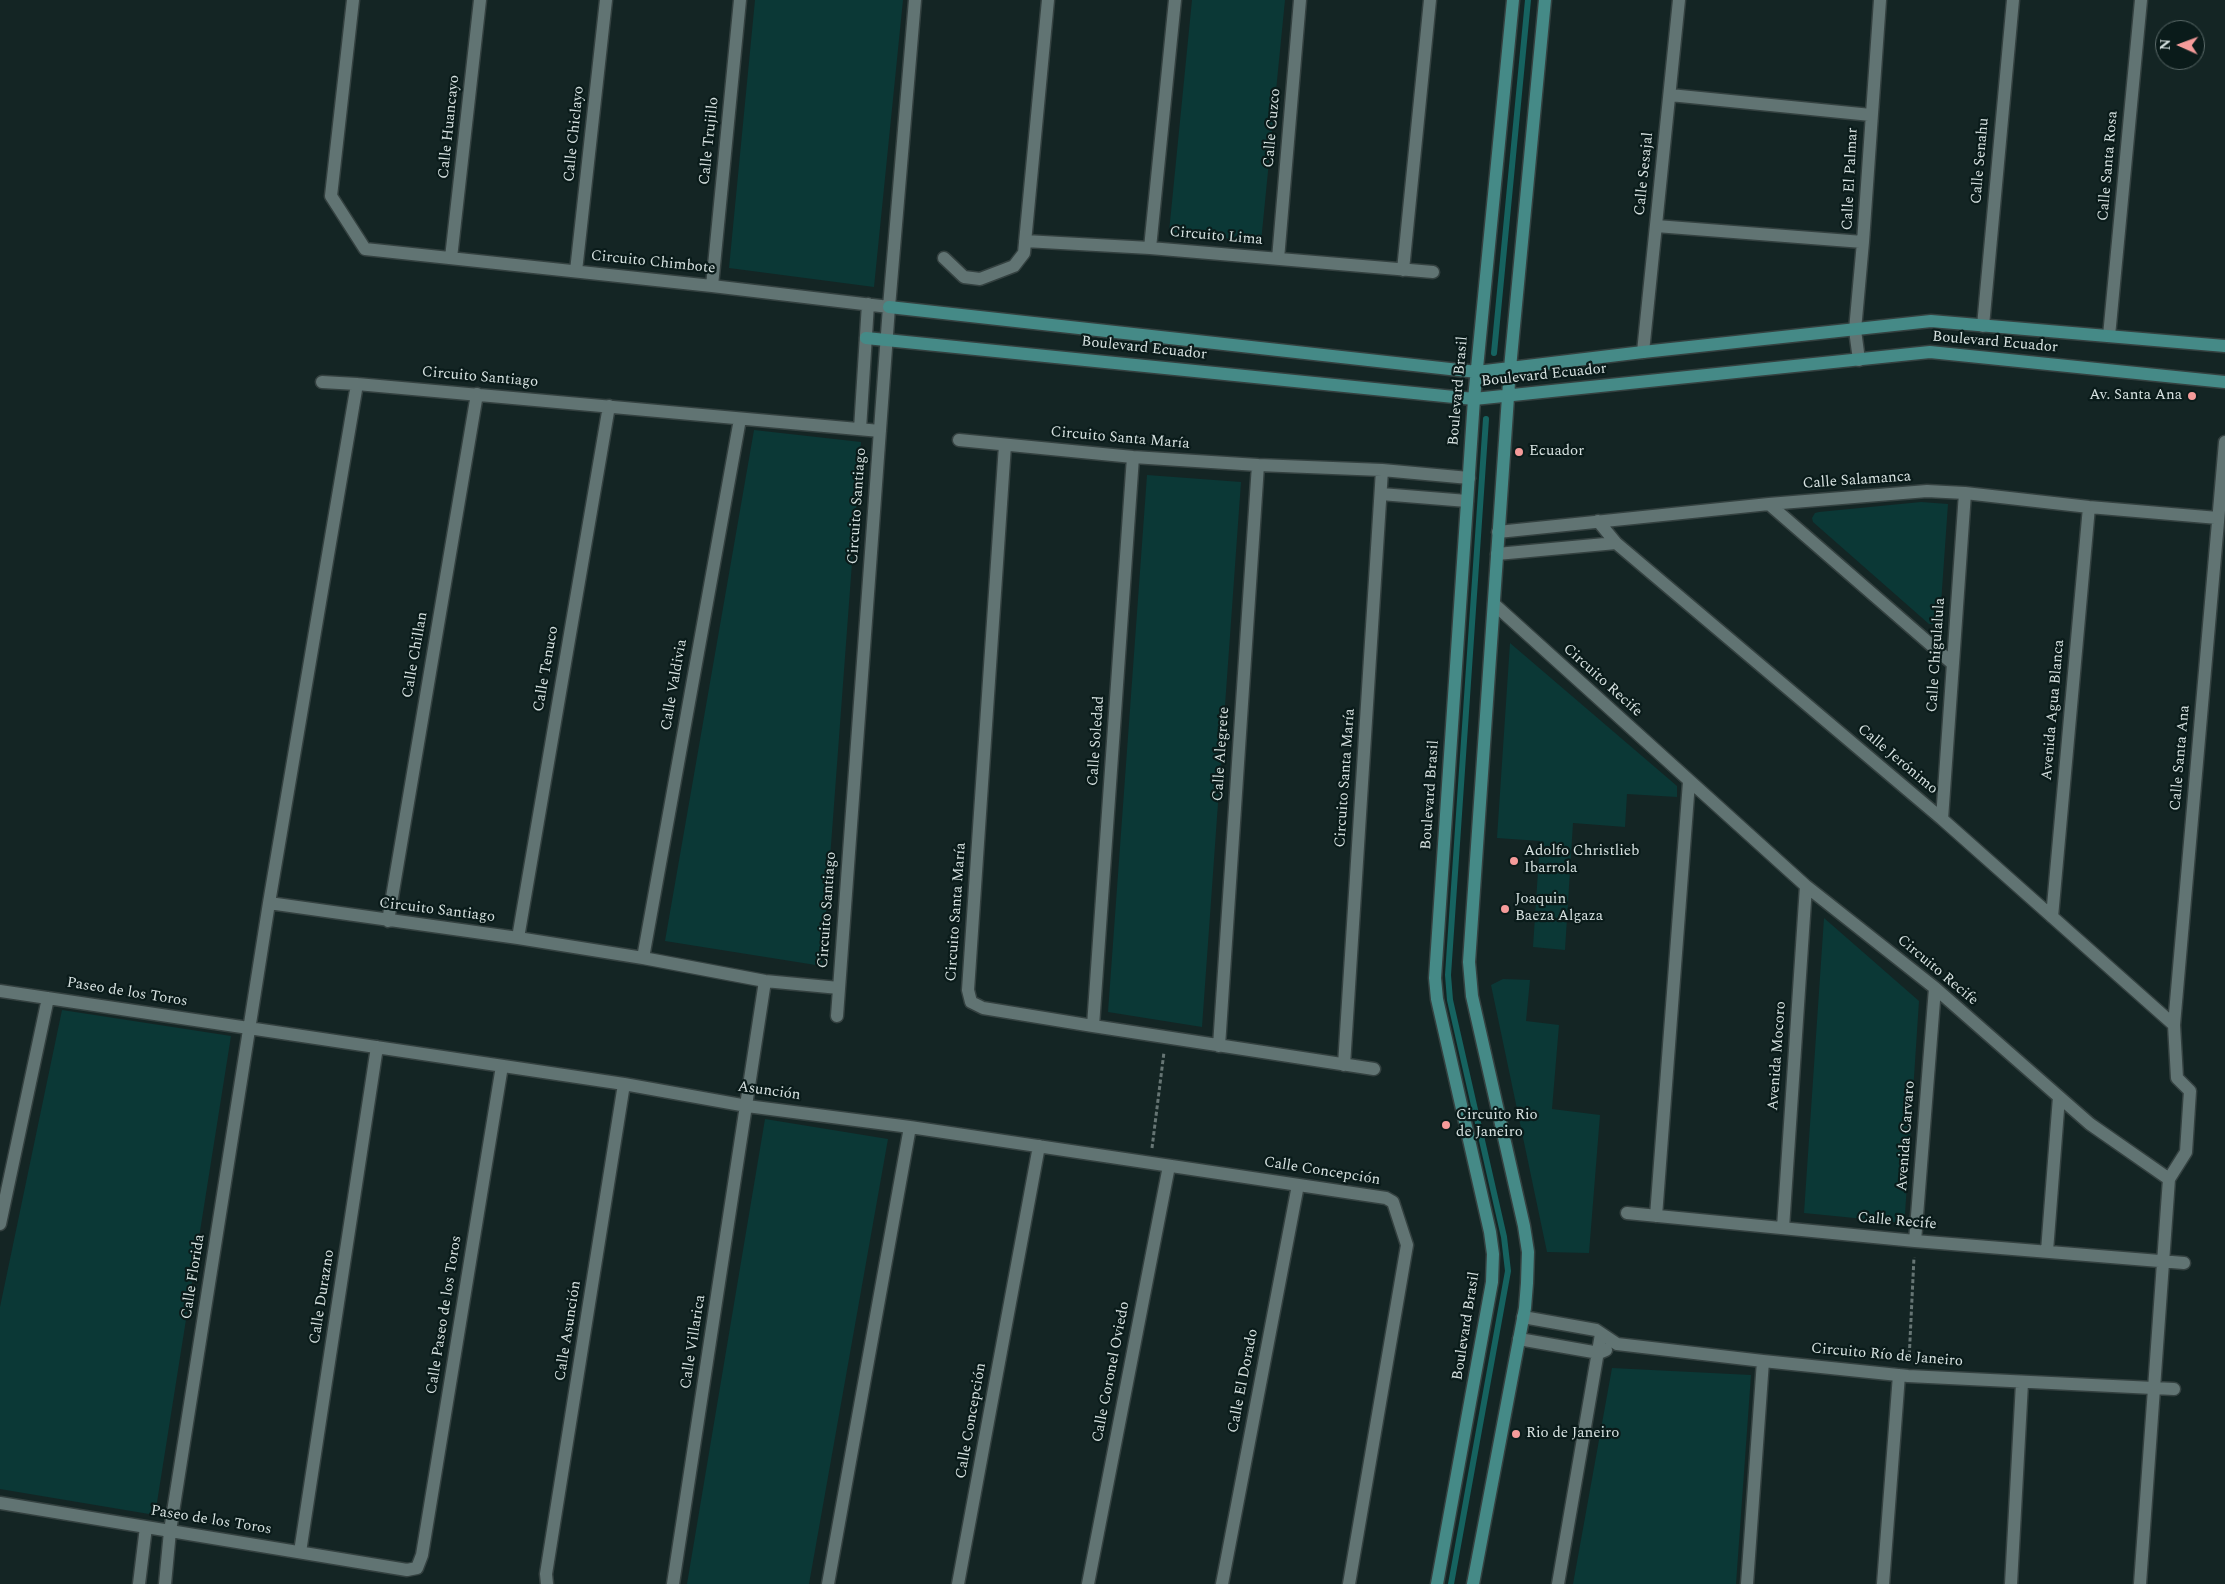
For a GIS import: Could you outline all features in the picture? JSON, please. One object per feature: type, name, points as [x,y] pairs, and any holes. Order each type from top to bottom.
[{"type":"main road","name":"Boulevard Brasil","points":[[1436,1584],[1491,1290],[1493,1254],[1437,999],[1435,978],[1474,400],[1513,0]]},
{"type":"main road","points":[[1473,1584],[1523,1317],[1528,1252],[1470,981],[1470,952],[1510,368],[1546,0]]},
{"type":"main road","name":"Boulevard Ecuador","points":[[889,308],[1477,372],[1643,352],[1931,322],[2225,346]]},
{"type":"main road","name":"Boulevard Ecuador","points":[[866,338],[1474,400],[1930,352],[2225,382]]},
{"type":"street","name":"Circuito Chimbote","points":[[353,0],[332,196],[365,249],[712,286],[889,308]]},
{"type":"street","name":"Calle Huancayo","points":[[451,258],[480,0]]},
{"type":"street","name":"Calle Chiclayo","points":[[576,271],[606,0]]},
{"type":"street","name":"Calle Trujillo","points":[[712,286],[740,0]]},
{"type":"street","points":[[880,431],[915,0]]},
{"type":"street","points":[[944,258],[964,277],[980,279],[1014,266],[1024,253],[1048,0]]},
{"type":"street","points":[[1150,248],[1176,0]]},
{"type":"street","name":"Calle Cuzco","points":[[1278,259],[1300,0]]},
{"type":"street","points":[[1403,270],[1430,0]]},
{"type":"street","name":"Calle Sesajal","points":[[1643,352],[1680,0]]},
{"type":"street","name":"Calle El Palmar","points":[[1859,360],[1855,330],[1880,0]]},
{"type":"street","name":"Calle Senahu","points":[[1982,326],[2013,0]]},
{"type":"street","name":"Calle Santa Rosa","points":[[2109,336],[2140,0]]},
{"type":"street","points":[[1670,95],[1871,115]]},
{"type":"street","points":[[1656,226],[1863,242]]},
{"type":"street","name":"Circuito Lima","points":[[1026,241],[1150,248],[1433,272]]},
{"type":"street","points":[[860,430],[868,304]]},
{"type":"street","name":"Circuito Santiago","points":[[322,382],[477,394],[880,431],[837,1016]]},
{"type":"street","points":[[357,384],[269,903],[250,1028],[624,1084]]},
{"type":"street","name":"Calle Chillan","points":[[388,921],[477,394]]},
{"type":"street","name":"Calle Tenuco","points":[[518,938],[609,406]]},
{"type":"street","name":"Calle Valdivia","points":[[643,958],[740,419]]},
{"type":"street","name":"Circuito Santa María","points":[[959,440],[1133,457],[1382,470],[1469,478]]},
{"type":"street","name":"Calle Santa Ana","points":[[2169,1179],[2186,1152],[2190,1091],[2177,1078],[2174,1026],[2225,442]]},
{"type":"street","name":"Circuito Santa María","points":[[1005,445],[968,990],[971,1002],[983,1008],[1374,1069]]},
{"type":"street","name":"Calle Soledad","points":[[1092,1026],[1133,457]]},
{"type":"street","name":"Calle Alegrete","points":[[1219,1046],[1258,465]]},
{"type":"street","name":"Circuito Santa María","points":[[1344,1065],[1382,470]]},
{"type":"street","name":"Calle Salamanca","points":[[1498,532],[1769,504],[1927,491],[1965,493],[2088,507],[2218,518]]},
{"type":"street","name":"Calle Chigulalula","points":[[1942,819],[1965,493]]},
{"type":"street","points":[[1381,494],[1467,501]]},
{"type":"street","points":[[1769,504],[1952,664]]},
{"type":"street","name":"Avenida Agua Blanca","points":[[2052,917],[2088,507]]},
{"type":"street","name":"Calle Jerónimo","points":[[1598,522],[1616,542],[1942,819],[2174,1026]]},
{"type":"street","points":[[1497,554],[1616,542]]},
{"type":"street","name":"Circuito Recife","points":[[1494,604],[1806,886],[1935,988],[2090,1124],[2169,1179]]},
{"type":"street","points":[[1656,1216],[1689,782]]},
{"type":"street","name":"Avenida Mocoro","points":[[1783,1228],[1806,886]]},
{"type":"street","name":"Circuito Santiago","points":[[269,903],[518,938],[765,980],[839,988]]},
{"type":"street","name":"Calle Villarica","points":[[673,1584],[765,980]]},
{"type":"street","name":"Avenida Carvaro","points":[[1915,1241],[1935,988]]},
{"type":"street","name":"Paseo de los Toros","points":[[0,991],[250,1028]]},
{"type":"street","points":[[0,1224],[48,998]]},
{"type":"street","name":"Calle Florida","points":[[165,1584],[170,1531],[250,1028]]},
{"type":"street","name":"Calle Durazno","points":[[300,1552],[377,1047]]},
{"type":"street","name":"Calle Paseo de los Toros","points":[[417,1568],[422,1555],[502,1066]]},
{"type":"street","name":"Asunción","points":[[624,1084],[747,1106],[910,1127]]},
{"type":"street","name":"Calle Asunción","points":[[547,1584],[548,1565],[624,1084]]},
{"type":"street","points":[[2047,1251],[2059,1097]]},
{"type":"street","points":[[828,1584],[910,1127]]},
{"type":"street","name":"Calle Concepción","points":[[910,1127],[1386,1198],[1393,1202],[1407,1245],[1349,1584]]},
{"type":"street","name":"Calle Concepción","points":[[958,1584],[1039,1146]]},
{"type":"street","name":"Calle Coronel Oviedo","points":[[1088,1584],[1169,1166]]},
{"type":"street","points":[[2140,1584],[2169,1179]]},
{"type":"street","name":"Calle El Dorado","points":[[1222,1584],[1298,1185]]},
{"type":"street","name":"Calle Recife","points":[[1627,1213],[1915,1241],[2184,1263]]},
{"type":"street","name":"Circuito Río de Janeiro","points":[[1523,1317],[1596,1330],[1617,1344],[1763,1361],[1903,1376],[2174,1389]]},
{"type":"street","points":[[1558,1584],[1601,1334]]},
{"type":"street","points":[[1519,1339],[1599,1354],[1617,1344]]},
{"type":"street","points":[[1747,1584],[1763,1361]]},
{"type":"street","points":[[1883,1584],[1903,1376]]},
{"type":"street","points":[[2011,1584],[2022,1383]]},
{"type":"street","name":"Paseo de los Toros","points":[[0,1503],[407,1570],[417,1568]]},
{"type":"street","points":[[139,1584],[146,1527]]},
{"type":"path","points":[[1150,1163],[1165,1037]]},
{"type":"path","points":[[1903,1376],[1915,1241]]},
{"type":"shaded area","points":[[755,0],[903,0],[874,287],[729,268]]},
{"type":"shaded area","points":[[1192,0],[1285,0],[1261,242],[1169,232]]},
{"type":"shaded area","points":[[754,430],[861,442],[822,966],[665,941]]},
{"type":"shaded area","points":[[1147,475],[1241,482],[1202,1027],[1108,1012]]},
{"type":"shaded area","points":[[1921,502],[1948,504],[1940,618],[1933,624],[1929,624],[1813,522],[1812,518],[1815,513],[1819,512]]},
{"type":"shaded area","points":[[1510,643],[1677,786],[1677,797],[1627,794],[1625,827],[1573,823],[1565,950],[1533,947],[1540,841],[1497,838]]},
{"type":"shaded area","points":[[1824,918],[1919,1001],[1905,1214],[1895,1222],[1804,1213]]},
{"type":"shaded area","points":[[1503,979],[1530,980],[1526,1021],[1559,1025],[1552,1109],[1600,1115],[1589,1253],[1547,1252],[1491,985]]},
{"type":"shaded area","points":[[62,1010],[231,1036],[155,1515],[0,1489],[0,1307]]},
{"type":"shaded area","points":[[765,1119],[888,1139],[809,1584],[687,1584]]},
{"type":"shaded area","points":[[1612,1368],[1751,1375],[1736,1584],[1573,1584]]},
{"type":"waterway","points":[[1494,353],[1528,0]]},
{"type":"waterway","points":[[1451,1584],[1508,1271],[1504,1237],[1450,1000],[1448,975],[1486,419]]},
{"type":"place","name":"Av. Santa Ana","points":[[2192,396]]},
{"type":"place","name":"Ecuador","points":[[1519,452]]},
{"type":"place","name":"Adolfo Christlieb Ibarrola","points":[[1514,861]]},
{"type":"place","name":"Joaquin Baeza Algaza","points":[[1505,909]]},
{"type":"place","name":"Circuito Rio de Janeiro","points":[[1446,1125]]},
{"type":"place","name":"Rio de Janeiro","points":[[1516,1434]]}]
